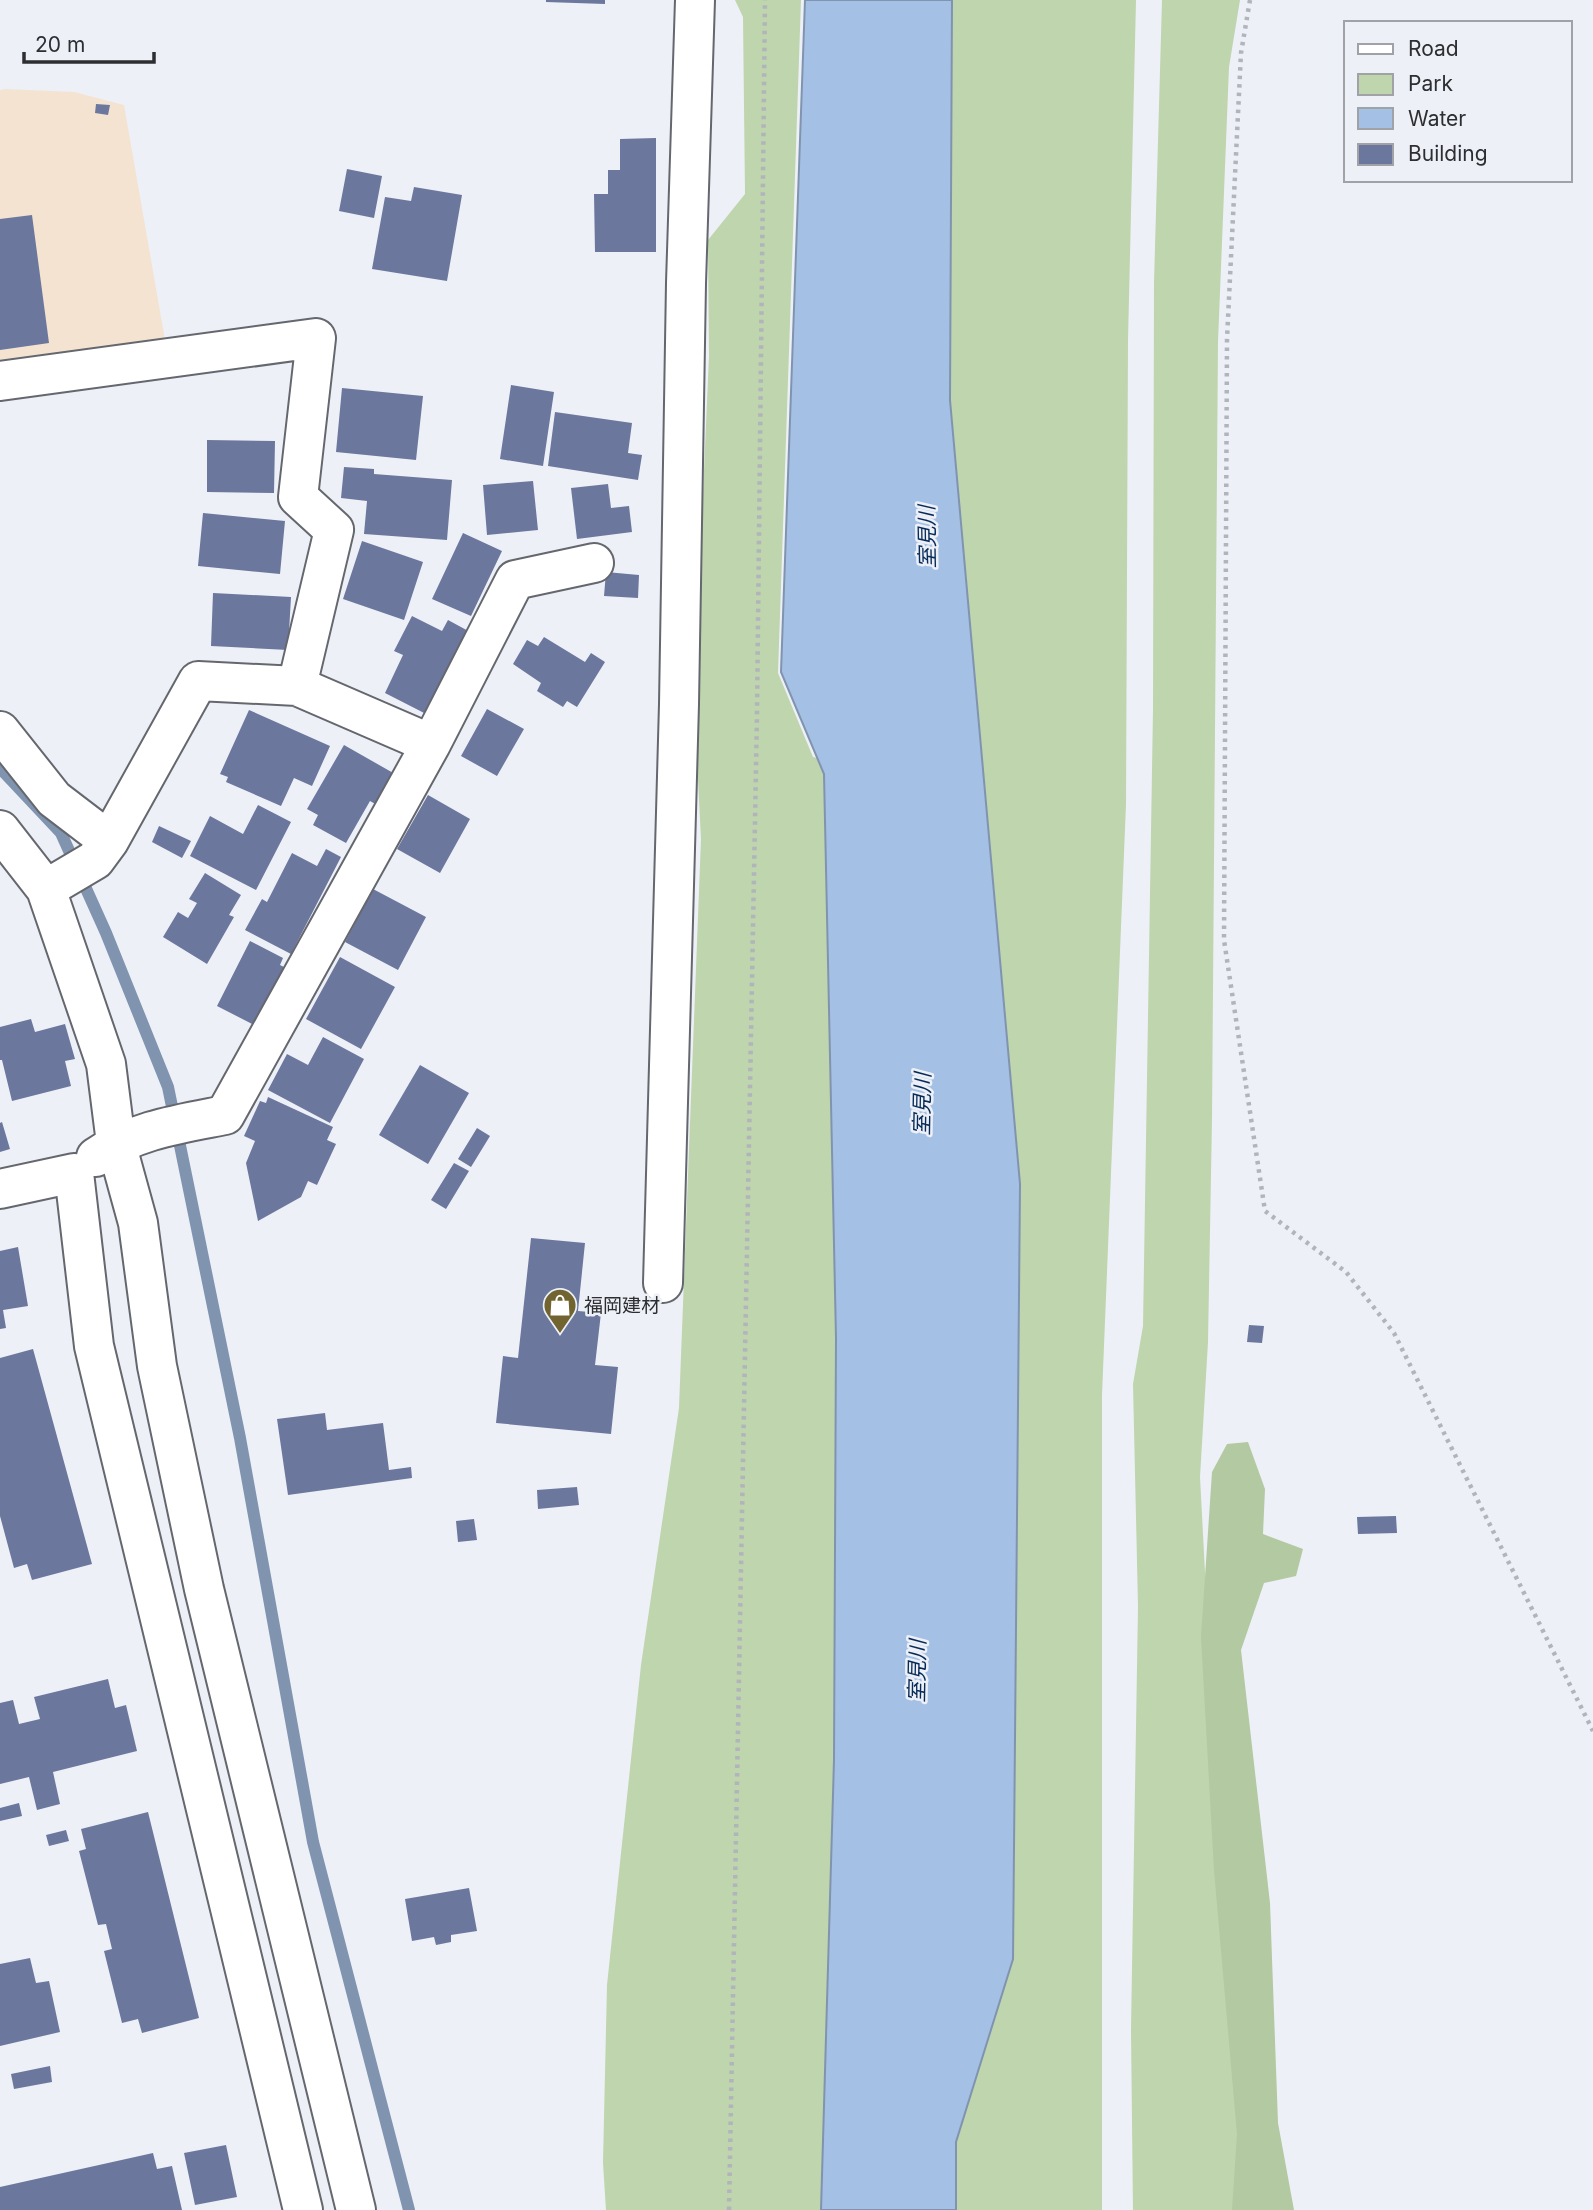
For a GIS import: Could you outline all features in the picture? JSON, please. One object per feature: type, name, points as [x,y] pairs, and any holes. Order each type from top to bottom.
[{"type":"street","points":[[663,1283],[679,704],[685,297],[695,0]]},
{"type":"street","points":[[0,381],[316,338],[298,497],[334,530],[298,686]]},
{"type":"street","points":[[0,1189],[75,1173],[116,1143],[153,1129],[225,1115],[431,744],[515,580],[594,563]]},
{"type":"street","points":[[46,890],[102,850],[198,681],[298,686],[431,744]]},
{"type":"street","points":[[0,731],[54,799],[102,850]]},
{"type":"street","points":[[0,830],[46,890],[106,1064],[116,1143],[138,1223],[157,1366],[204,1590],[356,2210]]},
{"type":"street","points":[[75,1173],[94,1346],[303,2210]]},
{"type":"path","points":[[729,2210],[757,727],[765,0]]},
{"type":"path","points":[[1250,0],[1241,53],[1227,339],[1224,940],[1265,1211],[1346,1272],[1394,1333],[1593,1731]]},
{"type":"shaded area","points":[[0,90],[74,92],[124,105],[165,340],[0,363]]},
{"type":"green space","points":[[735,0],[801,0],[778,673],[813,757],[848,766],[840,2210],[606,2210],[603,2163],[607,1985],[641,1665],[679,1408],[701,839],[694,701],[709,356],[708,240],[745,194],[743,17]]},
{"type":"green space","points":[[925,0],[1136,0],[1128,340],[1126,804],[1102,1395],[1102,2210],[940,2210],[934,404]]},
{"type":"green space","points":[[1162,0],[1240,0],[1229,67],[1218,342],[1212,1119],[1208,1342],[1200,1477],[1213,1725],[1247,2142],[1240,2210],[1133,2210],[1131,2030],[1138,1606],[1133,1384],[1143,1326],[1153,709],[1154,283]]},
{"type":"green space","points":[[1248,1442],[1265,1489],[1263,1534],[1303,1549],[1296,1576],[1264,1583],[1241,1650],[1270,1903],[1278,2123],[1294,2210],[1232,2210],[1237,2134],[1214,1870],[1201,1637],[1212,1472],[1227,1444]]},
{"type":"water","name":"室見川","points":[[805,0],[952,0],[950,400],[1020,1184],[1013,1959],[956,2142],[956,2210],[821,2210],[834,1760],[836,1338],[824,774],[781,672]]},
{"type":"building","points":[[605,0],[605,4],[546,2]]},
{"type":"building","points":[[96,104],[110,105],[108,115],[95,113]]},
{"type":"building","points":[[656,138],[656,252],[595,252],[594,194],[608,194],[608,170],[620,170],[620,139]]},
{"type":"building","points":[[347,169],[382,176],[374,218],[339,211]]},
{"type":"building","points":[[414,187],[462,195],[447,281],[372,269],[385,197],[411,201]]},
{"type":"building","points":[[32,215],[49,343],[0,350],[0,219]]},
{"type":"building","points":[[511,385],[554,392],[543,466],[500,459]]},
{"type":"building","points":[[342,388],[423,396],[416,460],[336,452]]},
{"type":"building","points":[[555,412],[632,423],[628,453],[642,455],[638,480],[548,466]]},
{"type":"building","points":[[207,440],[275,441],[274,493],[207,492]]},
{"type":"building","points":[[344,467],[374,469],[374,474],[452,480],[447,540],[364,534],[367,501],[341,498]]},
{"type":"building","points":[[533,481],[538,530],[487,535],[483,485]]},
{"type":"building","points":[[608,484],[611,508],[629,506],[632,532],[577,539],[571,488]]},
{"type":"building","points":[[203,513],[285,521],[280,574],[198,566]]},
{"type":"building","points":[[463,533],[502,551],[471,616],[432,599]]},
{"type":"building","points":[[362,541],[423,562],[404,620],[343,599]]},
{"type":"building","points":[[606,572],[639,575],[638,598],[604,596]]},
{"type":"building","points":[[213,593],[291,597],[288,650],[211,646]]},
{"type":"building","points":[[412,616],[442,631],[448,620],[472,633],[430,716],[385,693],[403,655],[394,651]]},
{"type":"building","points":[[544,637],[585,662],[591,653],[605,662],[577,707],[567,701],[563,707],[537,691],[541,683],[513,664],[527,640],[538,646]]},
{"type":"building","points":[[487,709],[524,729],[497,776],[461,756]]},
{"type":"building","points":[[249,710],[330,746],[312,786],[294,778],[281,806],[226,782],[228,777],[220,774]]},
{"type":"building","points":[[344,745],[395,774],[377,805],[370,801],[346,843],[313,825],[318,815],[307,809]]},
{"type":"building","points":[[428,795],[470,819],[440,873],[397,849]]},
{"type":"building","points":[[258,805],[291,822],[256,890],[190,856],[210,816],[243,834]]},
{"type":"building","points":[[159,826],[191,841],[182,858],[152,842]]},
{"type":"building","points":[[326,849],[341,857],[291,954],[245,930],[262,899],[267,902],[292,853],[317,866]]},
{"type":"building","points":[[205,873],[241,895],[229,915],[234,917],[207,964],[163,937],[178,912],[188,918],[197,903],[189,899]]},
{"type":"building","points":[[373,889],[426,917],[398,970],[345,942]]},
{"type":"building","points":[[250,941],[283,958],[280,965],[292,971],[262,1029],[217,1006]]},
{"type":"building","points":[[340,957],[395,987],[361,1049],[306,1019]]},
{"type":"building","points":[[31,1019],[35,1032],[65,1024],[75,1059],[65,1061],[71,1086],[12,1101],[0,1060],[0,1027]]},
{"type":"building","points":[[323,1037],[364,1059],[330,1123],[268,1090],[287,1054],[308,1065]]},
{"type":"building","points":[[420,1065],[469,1093],[428,1164],[379,1135]]},
{"type":"building","points":[[268,1097],[333,1127],[327,1140],[336,1144],[317,1185],[308,1181],[301,1197],[258,1221],[246,1163],[255,1141],[244,1136],[260,1101],[266,1103]]},
{"type":"building","points":[[2,1122],[10,1149],[0,1152],[0,1123]]},
{"type":"building","points":[[477,1128],[490,1136],[471,1167],[458,1159]]},
{"type":"building","points":[[454,1163],[469,1171],[446,1209],[431,1200]]},
{"type":"building","name":"福岡建材","points":[[531,1238],[585,1243],[578,1311],[601,1313],[595,1365],[618,1367],[611,1434],[496,1423],[503,1356],[518,1358]]},
{"type":"building","points":[[18,1247],[28,1306],[3,1310],[6,1328],[0,1329],[0,1251]]},
{"type":"building","points":[[1249,1325],[1264,1326],[1262,1343],[1247,1342]]},
{"type":"building","points":[[33,1349],[92,1564],[32,1580],[27,1564],[14,1568],[0,1516],[0,1358]]},
{"type":"building","points":[[325,1413],[327,1430],[383,1423],[389,1470],[411,1467],[412,1478],[288,1495],[277,1419]]},
{"type":"building","points":[[577,1487],[579,1505],[538,1509],[537,1490]]},
{"type":"building","points":[[1396,1516],[1397,1533],[1358,1534],[1357,1517]]},
{"type":"building","points":[[474,1519],[477,1540],[458,1542],[456,1521]]},
{"type":"building","points":[[108,1679],[115,1708],[126,1705],[137,1751],[53,1772],[60,1804],[37,1810],[29,1777],[0,1784],[0,1703],[13,1700],[19,1724],[40,1719],[34,1697]]},
{"type":"building","points":[[19,1803],[22,1816],[0,1821],[0,1808]]},
{"type":"building","points":[[148,1812],[199,2018],[142,2033],[138,2019],[122,2023],[104,1951],[112,1949],[106,1924],[98,1925],[79,1851],[86,1849],[81,1829]]},
{"type":"building","points":[[66,1830],[69,1841],[49,1846],[46,1835]]},
{"type":"building","points":[[469,1888],[477,1931],[451,1935],[451,1942],[436,1945],[434,1937],[412,1941],[405,1899]]},
{"type":"building","points":[[30,1958],[36,1983],[49,1981],[60,2032],[0,2046],[0,1964]]},
{"type":"building","points":[[50,2066],[52,2082],[14,2089],[11,2074]]},
{"type":"building","points":[[226,2145],[237,2197],[195,2205],[184,2153]]},
{"type":"building","points":[[153,2153],[157,2169],[172,2166],[182,2210],[0,2210],[0,2187]]},
{"type":"waterway","points":[[0,768],[61,833],[106,933],[168,1087],[240,1438],[313,1842],[409,2210]]},
{"type":"place","name":"福岡建材","points":[[560,1335]]}]
